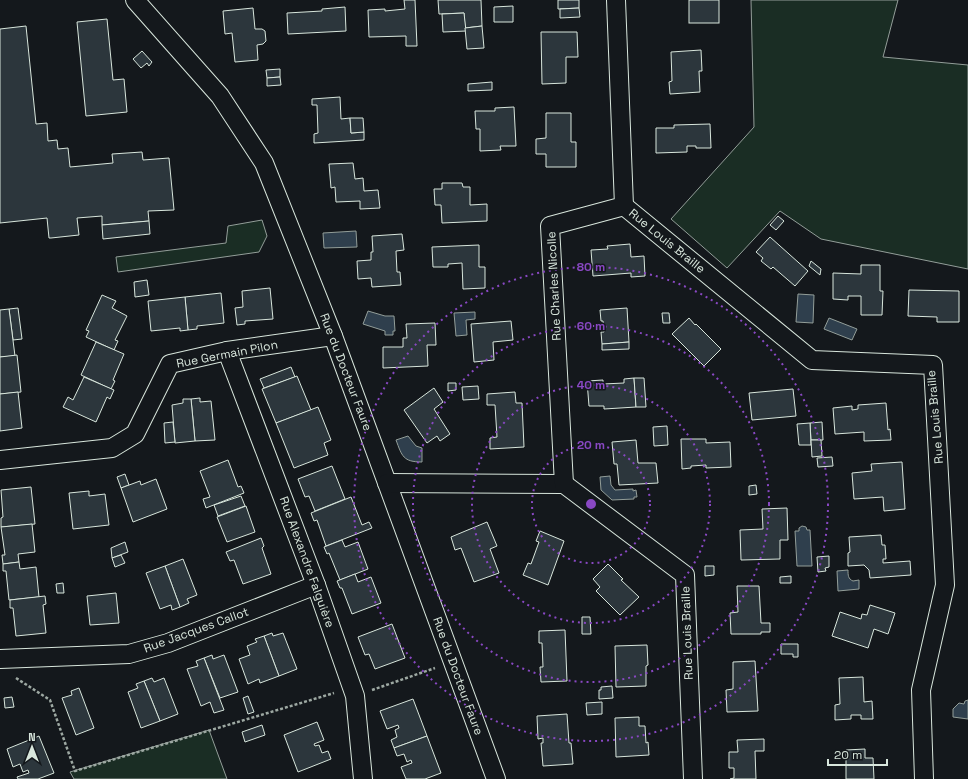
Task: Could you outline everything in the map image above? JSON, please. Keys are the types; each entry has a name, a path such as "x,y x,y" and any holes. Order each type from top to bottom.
{"street":[{"name":"Rue du Docteur Faure","path":"136,0 220,96 264,163 333,336 496,779"},
{"path":"616,0 624,206"},
{"name":"Rue Charles Nicolle","path":"564,484 550,226 624,206"},
{"name":"Rue Louis Braille","path":"624,206 812,360 933,365 945,585 921,690 924,779"},
{"name":"Rue Germain Pilon","path":"0,460 112,448 135,434 170,364 227,351 333,336"},
{"name":"Rue Alexandre Falguière","path":"227,351 316,586 355,696 363,779"},
{"path":"387,483 564,484"},
{"name":"Rue Louis Braille","path":"564,484 685,575 693,779"},
{"name":"Rue Jacques Callot","path":"0,659 129,654 168,643 316,586"}],"path":[{"path":"12,676 50,700 75,771 340,692 355,696 453,662"}],"green space":[{"path":"751,0 898,0 883,57 968,65 968,269 821,239 780,211 727,268 671,219 754,127"},
{"path":"262,220 267,236 259,252 118,272 116,257 226,243 228,226"},
{"path":"209,730 227,779 74,779 70,772"}],"water":[{"path":"356,231 357,247 324,248 323,233"},
{"path":"798,294 814,295 813,323 796,322"},
{"path":"368,311 385,316 394,316 395,331 393,331 393,335 385,335 385,331 363,324"},
{"path":"475,312 475,319 466,320 467,335 456,336 454,313"},
{"path":"829,318 857,329 852,340 824,329"},
{"path":"408,436 416,446 422,448 422,462 411,461 402,454 396,440"},
{"path":"610,476 611,485 615,490 633,489 633,491 636,490 637,497 634,497 634,499 612,500 601,490 600,477"},
{"path":"802,526 806,527 807,530 810,530 812,566 797,566 795,531 799,531 799,528"},
{"path":"848,570 850,579 853,581 859,580 859,589 838,591 837,571"},
{"path":"968,700 968,719 953,717 953,709 959,703 964,704 965,701"}],"building":[{"path":"404,0 415,0 417,46 406,46 406,36 369,37 368,10 385,9 385,11 405,9"},
{"path":"438,0 481,0 482,26 465,28 464,13 439,14"},
{"path":"558,0 579,0 579,8 558,9"},
{"path":"689,0 719,0 719,23 689,23"},
{"path":"513,6 513,22 494,22 494,7"},
{"path":"345,7 346,31 288,34 287,13 322,11 322,9"},
{"path":"253,8 255,29 262,29 265,31 266,41 263,44 257,45 258,60 235,62 232,33 225,34 223,11"},
{"path":"579,8 580,17 560,18 560,9"},
{"path":"464,13 466,31 443,32 442,14"},
{"path":"107,19 113,80 124,79 127,112 86,116 77,22"},
{"path":"26,26 36,124 47,123 48,141 57,140 58,149 68,148 70,167 113,163 112,154 142,152 143,160 169,158 174,210 148,211 149,221 102,225 102,216 77,218 79,235 51,238 49,238 47,218 0,223 0,29"},
{"path":"482,26 484,48 467,49 465,28"},
{"path":"541,32 577,32 578,57 566,57 566,83 542,84"},
{"path":"701,50 702,71 699,71 700,92 670,94 669,82 672,81 671,52"},
{"path":"142,51 152,62 149,66 147,63 141,68 133,59"},
{"path":"280,69 280,77 267,78 266,70"},
{"path":"280,77 281,85 267,86 267,78"},
{"path":"492,82 492,90 468,91 468,84"},
{"path":"340,97 341,119 350,118 351,133 364,132 364,140 314,143 314,134 318,133 317,105 312,105 312,99"},
{"path":"514,107 516,146 500,146 501,150 480,151 480,129 476,129 475,111 495,111 495,108"},
{"path":"546,113 571,113 571,142 576,142 576,167 546,167 546,154 536,154 536,139 546,138"},
{"path":"350,118 363,118 364,132 351,133"},
{"path":"710,124 711,148 696,148 696,146 687,146 687,152 656,153 656,128 674,128 674,125"},
{"path":"353,163 355,179 363,178 364,191 378,190 380,208 360,209 360,201 336,202 335,187 331,188 329,164"},
{"path":"442,183 462,183 463,187 470,187 470,205 487,204 487,221 442,223 441,205 435,205 434,189 442,189"},
{"path":"778,216 784,221 776,230 770,225"},
{"path":"149,221 150,234 103,239 102,225"},
{"path":"402,234 404,250 396,251 397,272 400,272 401,285 372,287 371,278 358,279 357,261 371,260 371,252 373,252 372,236"},
{"path":"770,237 808,271 795,286 773,267 771,269 761,261 763,258 756,252"},
{"path":"630,244 631,257 644,256 645,276 631,277 631,273 593,276 591,250 608,249 607,246"},
{"path":"479,245 479,267 485,267 485,288 463,289 462,263 448,264 448,267 433,267 432,247"},
{"path":"811,261 821,269 820,275 809,266"},
{"path":"861,265 880,265 880,291 883,291 882,315 861,315 861,296 848,296 848,300 833,299 833,273 861,274"},
{"path":"147,280 149,295 135,297 134,282"},
{"path":"270,288 273,319 245,321 245,324 237,325 235,308 243,307 242,291"},
{"path":"909,290 959,291 959,322 937,322 937,317 908,316"},
{"path":"221,293 224,323 197,326 197,329 188,330 185,297"},
{"path":"102,295 116,301 112,308 127,316 115,340 118,341 114,350 86,337 89,331 86,330"},
{"path":"185,297 188,330 180,331 180,328 151,331 148,301"},
{"path":"18,308 22,339 13,340 9,309"},
{"path":"627,308 629,342 602,344 601,332 604,332 600,310"},
{"path":"9,309 15,356 0,357 0,310"},
{"path":"662,313 669,313 670,323 663,323"},
{"path":"689,318 721,349 704,366 672,334"},
{"path":"511,321 513,340 493,342 494,360 474,362 471,324"},
{"path":"435,323 436,345 427,345 428,366 383,368 383,347 403,347 403,338 407,338 406,324"},
{"path":"96,342 124,354 113,380 115,381 111,389 81,375"},
{"path":"629,342 629,349 602,350 602,344"},
{"path":"17,355 21,392 0,394 0,357"},
{"path":"291,367 295,377 264,388 260,379"},
{"path":"297,376 311,410 276,423 262,389"},
{"path":"84,377 114,390 110,399 107,397 96,422 63,407 68,397 73,400"},
{"path":"634,378 636,407 604,409 604,406 589,406 587,381 603,380 603,384 624,383 624,379"},
{"path":"634,378 644,378 646,407 636,407"},
{"path":"448,383 456,383 456,390 448,391"},
{"path":"478,386 479,399 463,400 462,387"},
{"path":"434,388 443,402 434,409 450,434 440,441 437,436 427,443 404,410"},
{"path":"793,389 796,416 752,420 749,393"},
{"path":"18,392 22,428 0,431 0,394"},
{"path":"515,392 516,403 522,403 524,447 490,449 490,438 497,437 495,405 487,405 487,394"},
{"path":"200,398 200,402 211,401 215,440 195,441 191,399"},
{"path":"183,399 191,399 195,441 175,443 172,405 183,403"},
{"path":"886,403 888,430 890,429 891,440 864,441 864,432 835,434 833,408 852,406 852,410 858,409 858,405"},
{"path":"318,407 331,440 324,443 328,455 294,468 276,423"},
{"path":"173,422 175,442 165,443 164,423"},
{"path":"822,422 823,440 811,440 810,423"},
{"path":"810,423 811,445 799,445 797,424"},
{"path":"667,426 668,445 654,446 653,427"},
{"path":"681,439 706,439 706,443 730,442 731,467 706,468 706,465 691,466 691,468 682,469"},
{"path":"636,440 638,463 656,463 658,483 619,485 617,464 614,464 612,442"},
{"path":"811,440 821,440 822,456 812,457"},
{"path":"832,457 833,466 818,467 817,458"},
{"path":"228,460 238,487 241,486 244,493 206,508 203,499 210,497 200,471"},
{"path":"902,462 905,509 884,511 883,497 854,499 852,473 872,471 871,464"},
{"path":"332,466 345,499 315,511 309,496 305,497 298,479"},
{"path":"125,474 129,485 121,488 117,477"},
{"path":"156,479 167,509 133,522 121,488 140,481 141,485"},
{"path":"756,485 757,494 749,495 749,486"},
{"path":"31,487 35,524 1,527 1,518 3,517 1,490"},
{"path":"89,491 89,496 105,494 109,525 73,529 69,493"},
{"path":"241,496 245,506 218,516 214,505"},
{"path":"351,497 362,525 369,522 372,528 326,546 317,520 314,521 311,513"},
{"path":"246,506 255,532 227,542 217,517"},
{"path":"787,508 788,540 780,540 780,559 741,560 740,530 763,529 762,509"},
{"path":"487,522 497,546 490,549 499,573 474,582 461,548 455,550 451,537"},
{"path":"32,524 35,552 18,554 19,562 3,564 2,555 5,555 1,527"},
{"path":"540,531 564,541 548,585 523,575 528,563 531,564 539,542 536,541"},
{"path":"881,535 882,545 885,545 886,559 883,559 883,563 910,561 911,575 870,578 869,570 864,565 848,566 848,553 850,552 849,537"},
{"path":"261,538 264,546 262,548 271,574 243,584 234,560 230,561 226,552"},
{"path":"342,540 345,547 358,542 368,569 340,580 329,553 327,554 324,547"},
{"path":"125,542 128,552 112,558 111,548"},
{"path":"121,555 125,563 115,567 112,558"},
{"path":"829,556 829,567 825,568 826,571 818,572 817,557"},
{"path":"183,559 197,595 187,599 189,603 180,607 165,566"},
{"path":"19,562 20,569 36,567 39,597 9,600 6,571 3,571 3,564"},
{"path":"608,564 623,579 621,580 639,597 620,615 596,591 600,587 593,579"},
{"path":"165,566 180,607 172,610 171,605 160,609 146,573"},
{"path":"705,566 714,566 714,575 705,576"},
{"path":"355,574 358,582 371,577 381,603 352,614 342,588 340,588 337,581"},
{"path":"791,576 791,583 780,583 780,577"},
{"path":"63,583 64,593 57,593 56,584"},
{"path":"737,586 759,586 761,623 770,623 770,632 761,632 761,634 731,634 730,613 738,612"},
{"path":"116,593 119,623 90,625 87,596"},
{"path":"45,596 46,604 43,605 46,633 16,636 13,608 10,608 10,600"},
{"path":"870,605 895,613 888,634 874,629 868,648 832,636 840,612 861,619 862,614 867,615"},
{"path":"582,617 590,617 591,634 582,634"},
{"path":"392,624 405,658 375,669 369,654 365,655 358,637"},
{"path":"565,630 567,681 541,682 540,667 543,667 542,643 539,643 539,631"},
{"path":"272,633 273,636 283,633 297,669 279,676 264,636"},
{"path":"264,636 279,676 260,683 259,679 248,684 239,659 250,655 247,646 257,642 255,639"},
{"path":"781,644 798,644 798,657 793,657 793,654 781,654"},
{"path":"647,645 648,665 646,666 646,686 616,687 615,646"},
{"path":"212,655 213,659 224,655 238,692 220,698 204,658"},
{"path":"204,658 224,710 214,713 210,702 201,706 187,669 198,666 196,661"},
{"path":"755,661 758,711 727,712 726,690 733,689 733,662"},
{"path":"863,677 864,702 872,701 873,719 861,719 861,715 851,715 851,719 835,720 835,705 840,704 839,678"},
{"path":"152,678 154,682 164,678 178,714 160,721 144,681"},
{"path":"144,681 160,721 141,728 128,692 138,688 136,684"},
{"path":"612,686 613,698 599,699 599,690 601,690 601,687"},
{"path":"79,688 94,728 76,735 62,698 72,695 71,691"},
{"path":"248,696 254,712 248,714 243,698"},
{"path":"12,697 14,707 5,708 4,698"},
{"path":"413,699 427,736 394,748 391,740 397,737 395,730 399,728 398,725 387,729 380,711"},
{"path":"602,702 602,714 587,715 586,703"},
{"path":"567,714 569,743 571,743 573,764 543,766 541,743 543,743 543,738 538,739 537,716"},
{"path":"639,717 639,726 645,726 646,743 648,742 649,755 616,757 615,718"},
{"path":"317,722 324,740 314,744 315,746 319,745 322,753 328,751 331,759 298,772 284,735"},
{"path":"262,725 265,735 245,742 242,732"},
{"path":"39,736 54,773 38,779 18,779 17,777 29,773 28,770 23,772 20,764 13,767 7,749"},
{"path":"427,736 441,773 425,779 406,779 401,767 412,763 411,760 407,762 404,754 397,756 394,748"},
{"path":"764,739 764,751 755,751 756,779 730,779 734,778 734,768 729,768 729,752 738,752 737,740"},
{"path":"865,749 865,758 873,758 874,779 846,779 846,750"}]}
